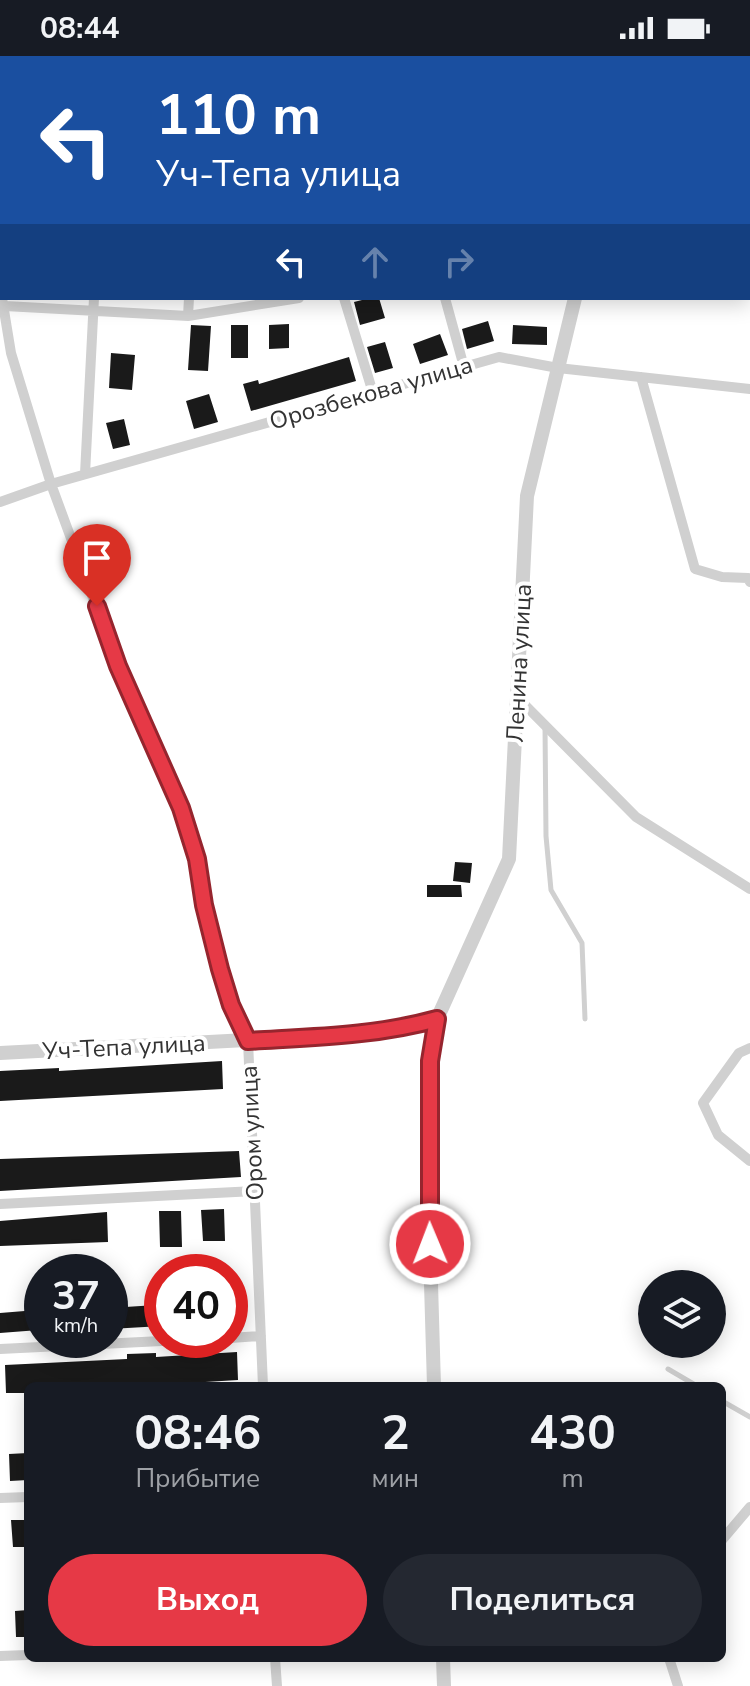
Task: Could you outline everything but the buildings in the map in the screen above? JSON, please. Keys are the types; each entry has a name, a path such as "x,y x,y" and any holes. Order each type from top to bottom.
{"street":[{"name":"Ором улица","path":"2,300 5,355 118,666 181,808 197,859 204,905 220,969 231,1005 248,1041 263,1382"},
{"path":"14,300 93,313 188,316 287,300"},
{"path":"85,474 94,300"},
{"path":"188,316 189,300"},
{"path":"345,300 373,393"},
{"path":"446,300 464,367"},
{"name":"Ленина улица","path":"434,1382 429,1215 430,1061 437,1019 509,859 527,496 575,300"},
{"name":"Орозбекова улица","path":"0,502 85,474 499,357 558,368 750,389"},
{"path":"641,377 695,569 722,577 748,578 750,582"},
{"path":"517,697 636,817 750,889"},
{"name":"Уч-Тепа улица","path":"0,1053 359,1034 403,1029 437,1019"},
{"path":"750,1048 739,1053 703,1103 718,1135 750,1161"},
{"path":"0,1204 255,1191"},
{"path":"248,1337 261,1336"},
{"path":"0,1349 144,1342"},
{"path":"0,1498 24,1497"},
{"path":"726,1535 750,1507"},
{"path":"0,1656 24,1655"},
{"path":"275,1662 277,1686"},
{"path":"443,1662 444,1686"},
{"path":"670,1662 678,1686"}],"lane":[{"path":"545,725 546,836 551,890 582,943 585,1019"},
{"path":"668,1369 690,1382"},
{"path":"726,1403 750,1417"}],"route":[{"path":"97,606 118,666 181,808 197,859 204,905 220,969 231,1005 248,1041 403,1029 437,1019 430,1061 430,1244"}]}
